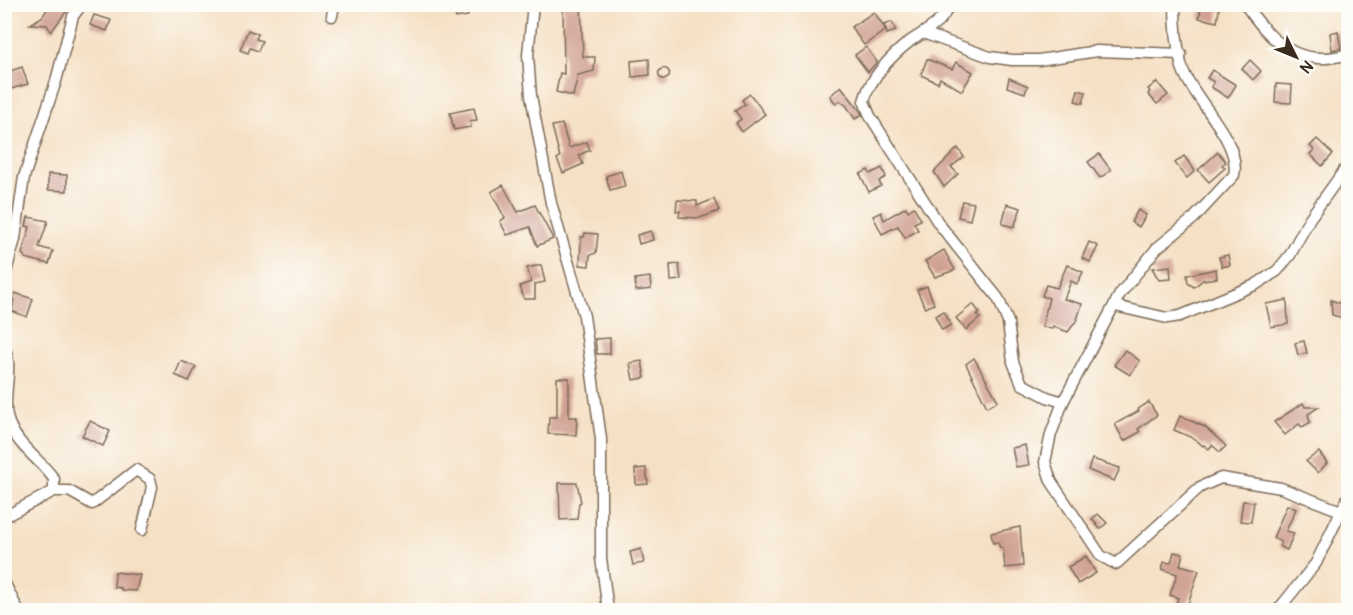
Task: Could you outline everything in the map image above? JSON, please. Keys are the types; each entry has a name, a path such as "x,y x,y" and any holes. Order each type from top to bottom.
{"street":[{"path":"4,279 15,239 24,177 56,81 73,16 82,4"},
{"path":"533,4 528,55 531,96 549,195 584,316 601,439 601,558 608,610"},
{"path":"950,4 942,18 908,43 874,78 864,101 870,116 939,224 998,298 1008,322 1013,362 1022,384 1047,398 1064,402"},
{"path":"1175,4 1180,54 1185,73 1211,112 1234,159 1234,175 1194,218 1157,248 1120,294 1093,341 1051,434 1045,462 1051,481 1101,556 1114,564 1119,563 1132,552 1159,523 1200,487 1221,478 1281,488 1341,511"},
{"path":"1245,4 1276,44 1294,53 1320,56 1348,54"},
{"path":"923,33 990,57 1012,60 1039,60 1097,51 1180,54"},
{"path":"1115,306 1167,318 1173,317 1269,277 1290,255 1311,218 1348,165"},
{"path":"4,348 8,356 5,409 9,424 26,449 54,479 54,491"},
{"path":"4,517 54,491 69,491 92,504 136,470 150,479 152,488 142,530"},
{"path":"1278,610 1316,563 1348,497"},
{"path":"4,582 18,610"}],"building":[{"path":"51,4 72,4 51,32 47,25 30,24 42,17"},
{"path":"453,4 466,4 468,16 456,18"},
{"path":"563,4 581,4 583,57 595,57 594,71 578,75 573,96 556,92 560,73 564,74"},
{"path":"1202,4 1220,4 1217,22 1199,18"},
{"path":"874,12 886,30 864,45 851,27"},
{"path":"94,15 111,20 107,31 90,25"},
{"path":"892,22 896,31 887,34 884,25"},
{"path":"248,30 258,34 256,39 262,41 258,51 250,48 248,53 240,50"},
{"path":"1338,31 1341,48 1332,50 1330,33"},
{"path":"866,47 877,62 868,72 855,55"},
{"path":"649,59 650,75 632,77 631,61"},
{"path":"927,59 952,69 956,62 973,72 962,91 940,78 938,83 921,75"},
{"path":"1250,60 1261,71 1253,80 1242,69"},
{"path":"22,67 28,84 4,91 4,73"},
{"path":"664,68 670,74 664,80 658,74"},
{"path":"1212,70 1236,85 1228,98 1211,87 1214,82 1207,78"},
{"path":"1009,78 1028,86 1025,93 1007,87"},
{"path":"1157,82 1168,95 1157,104 1148,94 1150,92 1148,89"},
{"path":"1276,84 1292,85 1291,103 1275,102"},
{"path":"841,86 862,115 855,119 846,105 840,101 836,104 830,96"},
{"path":"1078,90 1086,92 1083,103 1075,101"},
{"path":"750,94 765,114 742,132 736,123 741,119 735,111 745,104 742,100"},
{"path":"474,108 477,120 470,121 471,127 454,130 450,113"},
{"path":"562,124 569,148 587,142 590,150 579,155 583,164 563,173 557,159 560,157 552,126"},
{"path":"1317,139 1333,154 1322,166 1310,154 1314,150 1310,146"},
{"path":"958,148 964,157 951,167 958,174 944,187 934,172"},
{"path":"1218,152 1226,162 1222,165 1225,168 1209,182 1198,170"},
{"path":"1099,154 1111,170 1100,178 1088,162"},
{"path":"1184,156 1195,171 1187,178 1175,163"},
{"path":"882,168 886,177 879,181 881,186 869,192 860,174 868,170 870,174"},
{"path":"621,171 625,186 610,190 606,176"},
{"path":"48,174 67,175 67,191 48,190"},
{"path":"503,185 518,212 535,205 553,239 537,246 530,227 507,235 500,221 505,218 491,192"},
{"path":"714,199 719,211 700,218 679,217 680,211 676,211 677,200 697,201 697,206"},
{"path":"962,201 974,203 970,220 958,217"},
{"path":"1007,204 1021,208 1014,227 1002,224"},
{"path":"906,207 908,211 914,207 921,220 914,223 918,230 905,238 898,226 882,234 873,216 881,212 884,220"},
{"path":"1138,210 1146,215 1139,227 1131,222"},
{"path":"28,217 48,221 39,247 53,251 49,264 25,258 22,254 30,227 26,226"},
{"path":"651,231 653,240 639,244 637,235"},
{"path":"585,233 598,234 596,253 590,255 589,266 580,265 581,237 584,237"},
{"path":"1089,242 1098,246 1090,262 1082,258"},
{"path":"944,250 955,270 935,277 925,261"},
{"path":"1228,255 1230,265 1222,267 1219,257"},
{"path":"679,264 681,280 671,281 670,265"},
{"path":"541,265 545,282 535,284 535,299 524,299 520,286 531,282 527,268"},
{"path":"1067,265 1083,272 1077,284 1071,281 1064,299 1082,304 1077,320 1068,332 1053,326 1052,329 1042,327 1049,298 1042,296 1046,285 1057,288"},
{"path":"1170,266 1171,279 1159,280 1152,268"},
{"path":"1216,269 1217,278 1203,280 1194,287 1188,283 1187,275"},
{"path":"650,277 651,289 636,291 635,279"},
{"path":"927,286 934,304 925,308 917,290"},
{"path":"15,293 33,299 27,317 12,311"},
{"path":"1287,300 1288,324 1271,327 1266,304"},
{"path":"1331,300 1348,306 1347,319 1332,315"},
{"path":"973,304 980,313 977,315 980,318 966,330 956,318"},
{"path":"944,311 951,325 942,330 935,316"},
{"path":"610,338 610,354 597,354 595,339"},
{"path":"1304,341 1307,353 1298,355 1295,343"},
{"path":"1125,350 1140,361 1130,375 1114,365"},
{"path":"974,358 998,401 987,407 966,364"},
{"path":"181,361 196,367 189,381 175,375"},
{"path":"642,361 645,378 633,380 630,363"},
{"path":"557,378 569,378 569,417 577,417 576,435 548,434 549,417 557,417"},
{"path":"1149,402 1157,415 1138,429 1140,432 1124,441 1115,424 1139,411 1138,409"},
{"path":"1303,403 1305,407 1319,407 1308,414 1310,423 1302,427 1299,424 1285,435 1274,422"},
{"path":"1180,416 1205,427 1226,446 1220,452 1212,445 1209,449 1195,439 1174,430"},
{"path":"90,421 110,431 103,446 82,436"},
{"path":"1025,445 1029,465 1016,467 1012,448"},
{"path":"1319,452 1327,463 1318,473 1306,461"},
{"path":"1092,459 1120,468 1114,481 1088,470"},
{"path":"646,468 648,484 636,485 635,469"},
{"path":"559,483 577,483 581,502 577,519 560,520"},
{"path":"1243,501 1254,502 1251,522 1240,521"},
{"path":"1287,505 1296,509 1286,531 1294,533 1287,550 1279,546 1281,542 1273,538"},
{"path":"1098,514 1107,523 1100,529 1092,519"},
{"path":"1020,527 1023,566 1005,568 1003,548 1000,548 998,542 993,543 991,533"},
{"path":"641,549 644,563 633,565 630,552"},
{"path":"1174,552 1183,554 1180,565 1199,570 1186,610 1174,610 1178,598 1170,595 1177,574 1162,569 1164,562 1171,563"},
{"path":"1086,556 1096,573 1078,584 1068,567"},
{"path":"115,572 140,575 136,591 114,587"}]}
